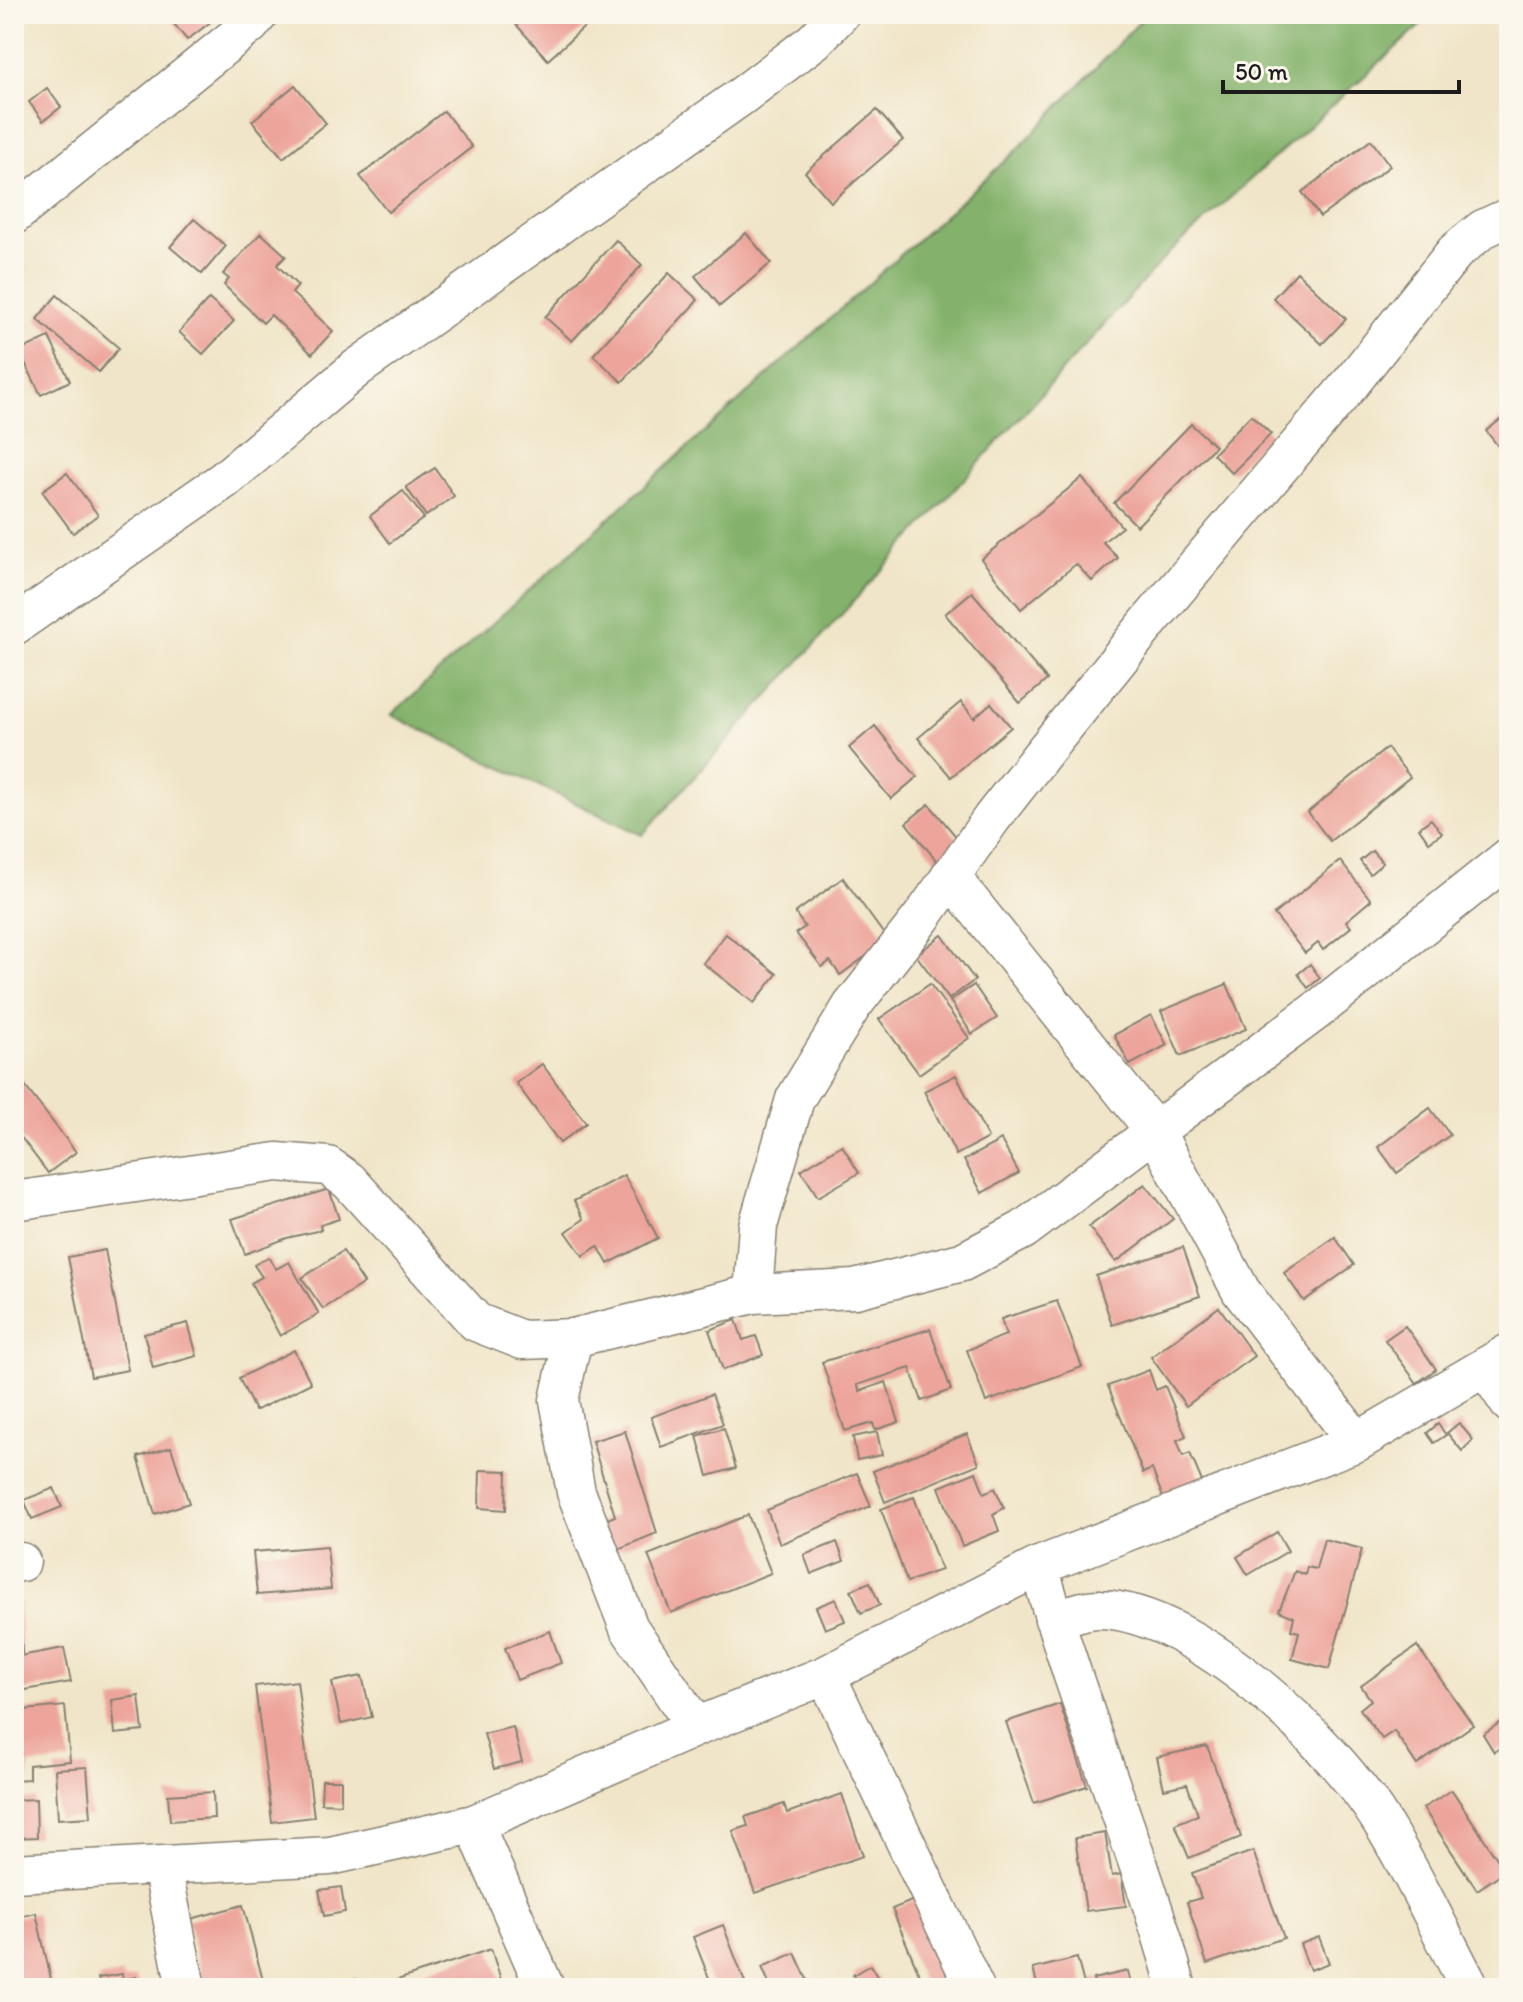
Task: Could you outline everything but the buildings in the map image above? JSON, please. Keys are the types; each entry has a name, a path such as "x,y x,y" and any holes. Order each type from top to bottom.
{"street":[{"path":"14,215 250,25 259,14"},
{"path":"14,626 224,480 357,368 743,95 814,41 840,14"},
{"path":"753,1294 758,1226 795,1099 852,1006 1071,717 1351,383 1455,252 1483,229 1509,217"},
{"path":"14,1201 277,1162 328,1166 349,1181 476,1322 522,1340 573,1338 753,1294 855,1289 962,1262 1023,1230 1320,1008 1509,857"},
{"path":"950,876 1155,1131 1241,1291 1357,1442"},
{"path":"573,1338 559,1400 576,1492 629,1628 696,1727"},
{"path":"14,1873 330,1856 474,1824 696,1727 826,1675 1039,1566 1357,1442 1497,1360 1509,1403"},
{"path":"1039,1566 1054,1619 1153,1902 1177,1988"},
{"path":"1054,1619 1099,1609 1141,1616 1186,1637 1250,1680 1321,1742 1381,1820 1470,1988"},
{"path":"826,1675 975,1988"},
{"path":"474,1824 545,1988"},
{"path":"162,1866 186,1988"}],"green space":[{"path":"1147,14 1433,14 1168,254 642,835 391,715 1016,151"}]}
